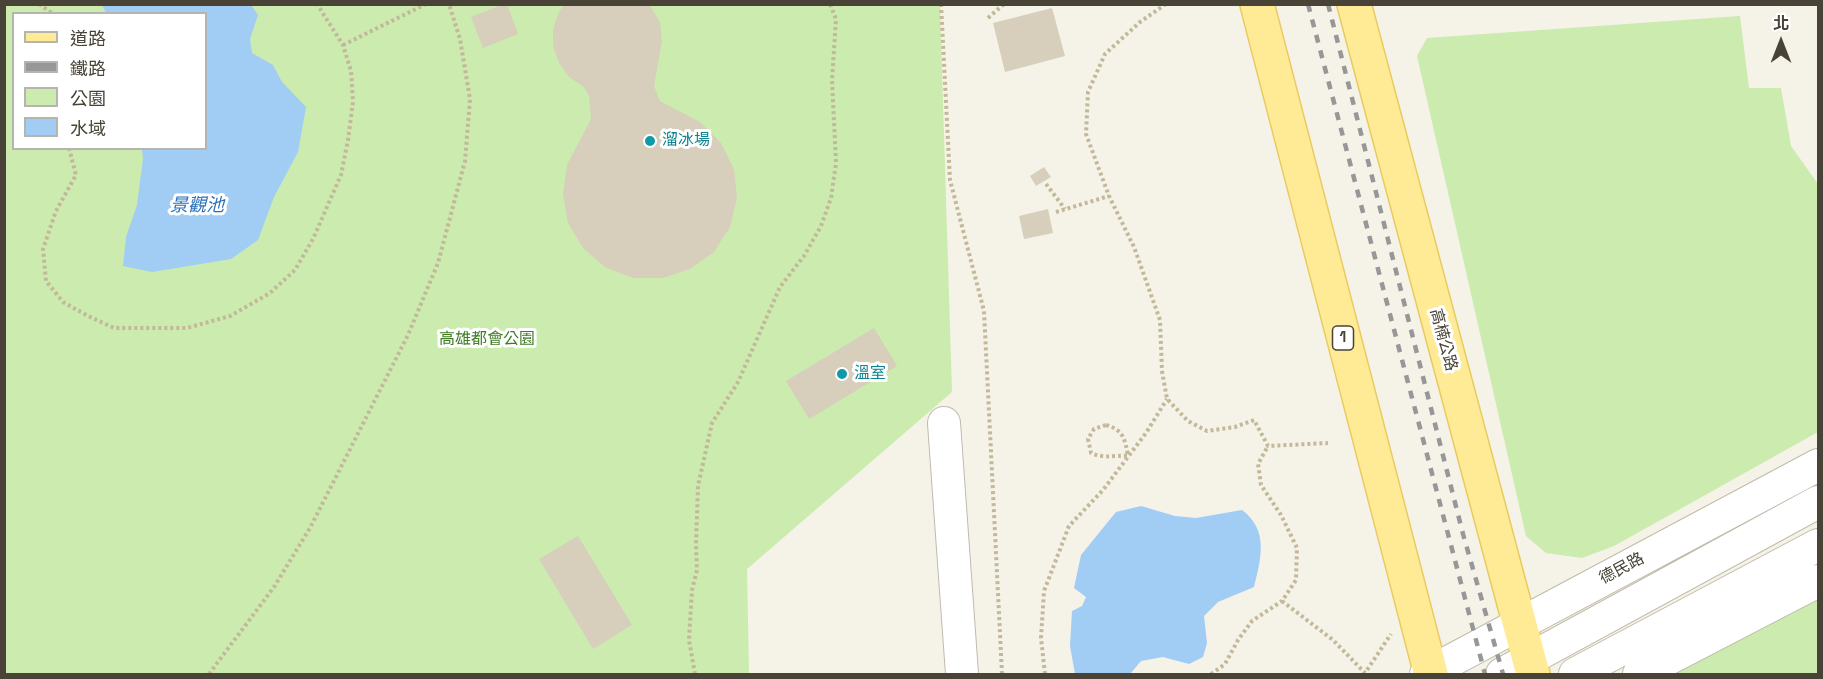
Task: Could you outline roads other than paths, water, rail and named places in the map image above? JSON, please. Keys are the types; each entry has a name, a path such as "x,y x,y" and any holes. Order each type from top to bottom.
{"main road":[{"name":"1","path":"1257,4 1429,673"},
{"name":"高楠公路","path":"1355,9 1519,624 1522,670"}],"street":[{"path":"944,423 962,675"},
{"name":"德民路","path":"1429,673 1818,465"},
{"path":"1522,670 1818,502"},
{"path":"1575,675 1818,544"},
{"path":"1639,675 1818,581"}],"water":[{"name":"景觀池","path":"102,5 251,5 258,15 250,39 252,53 273,65 282,82 306,107 298,152 274,197 258,240 231,259 152,272 123,266 126,237 137,205 142,150 207,150 207,12 106,12"},
{"path":"1141,506 1175,516 1196,518 1242,510 1251,518 1260,536 1259,566 1254,587 1218,602 1204,616 1207,643 1203,657 1189,664 1163,657 1141,661 1130,674 1075,674 1070,646 1072,611 1082,606 1086,597 1074,588 1081,555 1116,512"}],"railway":[{"path":"1308,4 1485,674"},
{"path":"1328,4 1463,534 1503,674"}],"place":[{"name":"溜冰場","path":"650,141"},
{"name":"溫室","path":"842,374"}],"park label":[{"name":"高雄都會公園","path":"487,340"}]}
